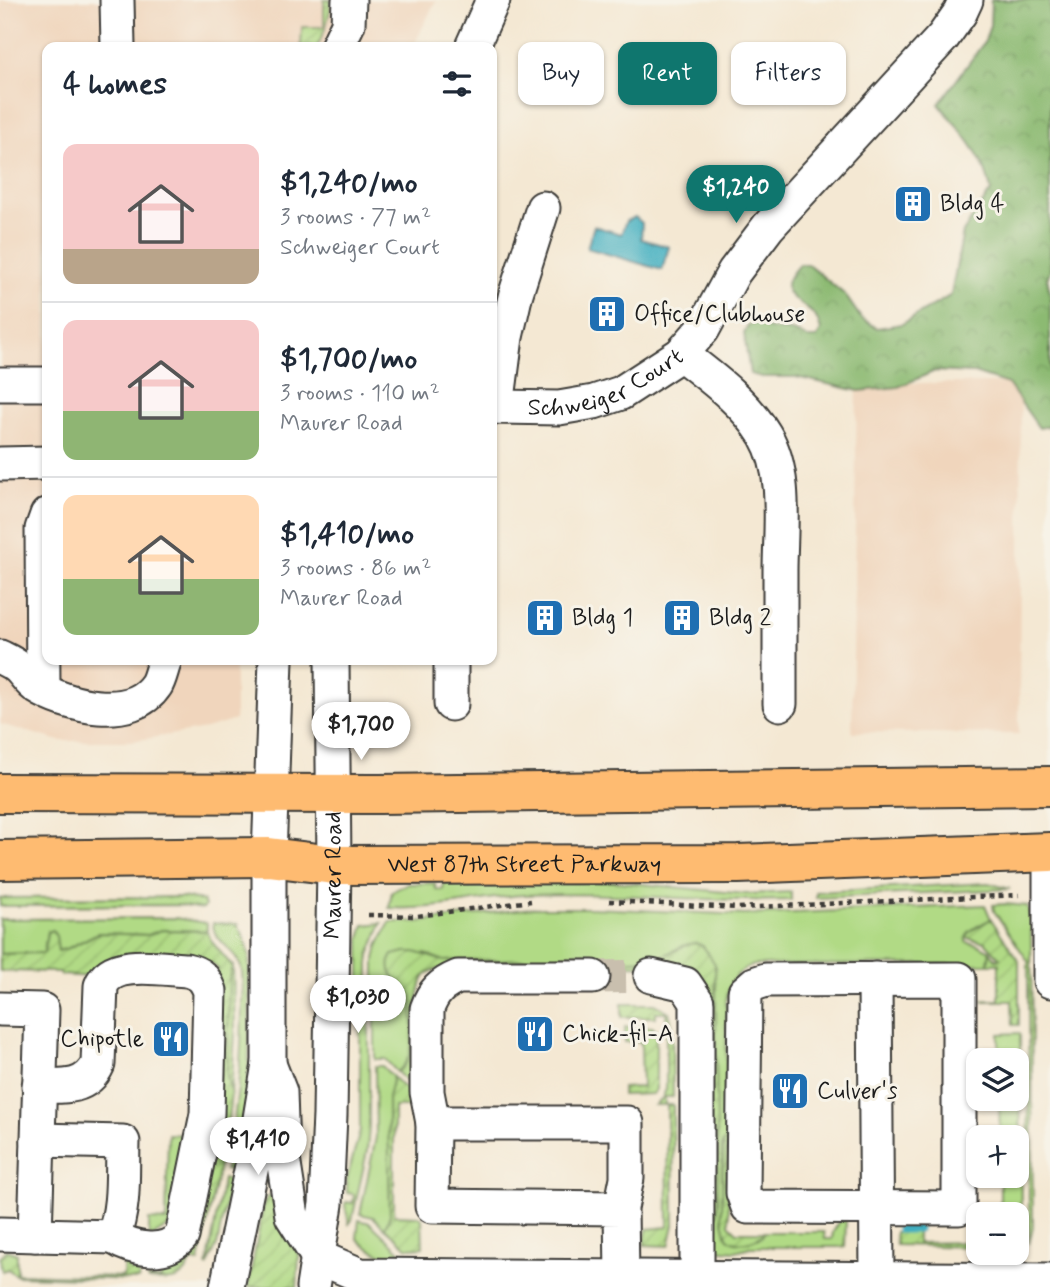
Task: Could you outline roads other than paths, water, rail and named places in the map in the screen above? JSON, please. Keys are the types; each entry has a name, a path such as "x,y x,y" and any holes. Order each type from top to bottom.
{"main road":[{"path":"0,793 379,794 1050,786"},
{"name":"West 87th Street Parkway","path":"0,860 269,857 334,865 738,864 1050,855"}],"street":[{"path":"117,0 118,42"},
{"path":"339,42 348,23 349,0"},
{"path":"474,42 493,0"},
{"name":"Schweiger Court","path":"497,407 559,408 594,402 621,393 681,354 703,329 734,272 763,234 943,37 960,13 965,0"},
{"path":"497,394 516,293 543,208"},
{"path":"681,354 735,398 754,419 775,457 780,502 780,704"},
{"path":"0,384 42,384"},
{"path":"0,464 42,463"},
{"path":"0,657 17,666 37,687 71,702 96,708 120,707 142,699 157,668"},
{"path":"43,665 43,690"},
{"path":"227,1287 253,1161 269,1064 269,857 276,665"},
{"name":"Maurer Road","path":"316,1272 326,1204 330,1115 334,865 332,665"},
{"path":"451,665 451,704"},
{"path":"1050,855 1050,981"},
{"path":"0,1234 113,1237 122,1244 152,1248 167,1248 182,1236 207,1114 209,991 206,982 195,972 186,970 122,968 112,972 103,980 101,986 98,1064 94,1073 81,1083 39,1086"},
{"path":"593,985 458,977 443,983 432,996 427,1009 427,1091 433,1122 432,1206 621,1208"},
{"path":"875,979 877,1279"},
{"path":"959,979 959,1208 876,1208 748,1207 743,1193 745,992 754,984 766,980 959,979"},
{"path":"651,984 672,1000 681,1019 688,1278"},
{"path":"0,1009 42,1010 35,1235"},
{"path":"269,1064 280,1093 282,1152 292,1216 316,1272 360,1275 688,1278 768,1282 877,1279 1050,1280"},
{"path":"433,1122 626,1122 627,1178 621,1208 622,1278"},
{"path":"38,1140 122,1142 122,1203 113,1237"}],"water":[{"path":"635,217 642,223 641,239 669,247 662,270 587,248 594,226 621,234 626,221"}],"waterway":[{"path":"900,1229 917,1229"}],"tunnel":[{"path":"593,977 651,976"}],"place":[{"name":"Bldg 4","path":"913,204"},
{"name":"Office/Clubhouse","path":"607,314"},
{"name":"Bldg 1","path":"545,618"},
{"name":"Bldg 2","path":"682,618"},
{"name":"Chick-fil-A","path":"535,1034"},
{"name":"Chipotle","path":"171,1039"},
{"name":"Culver's","path":"790,1091"}]}
